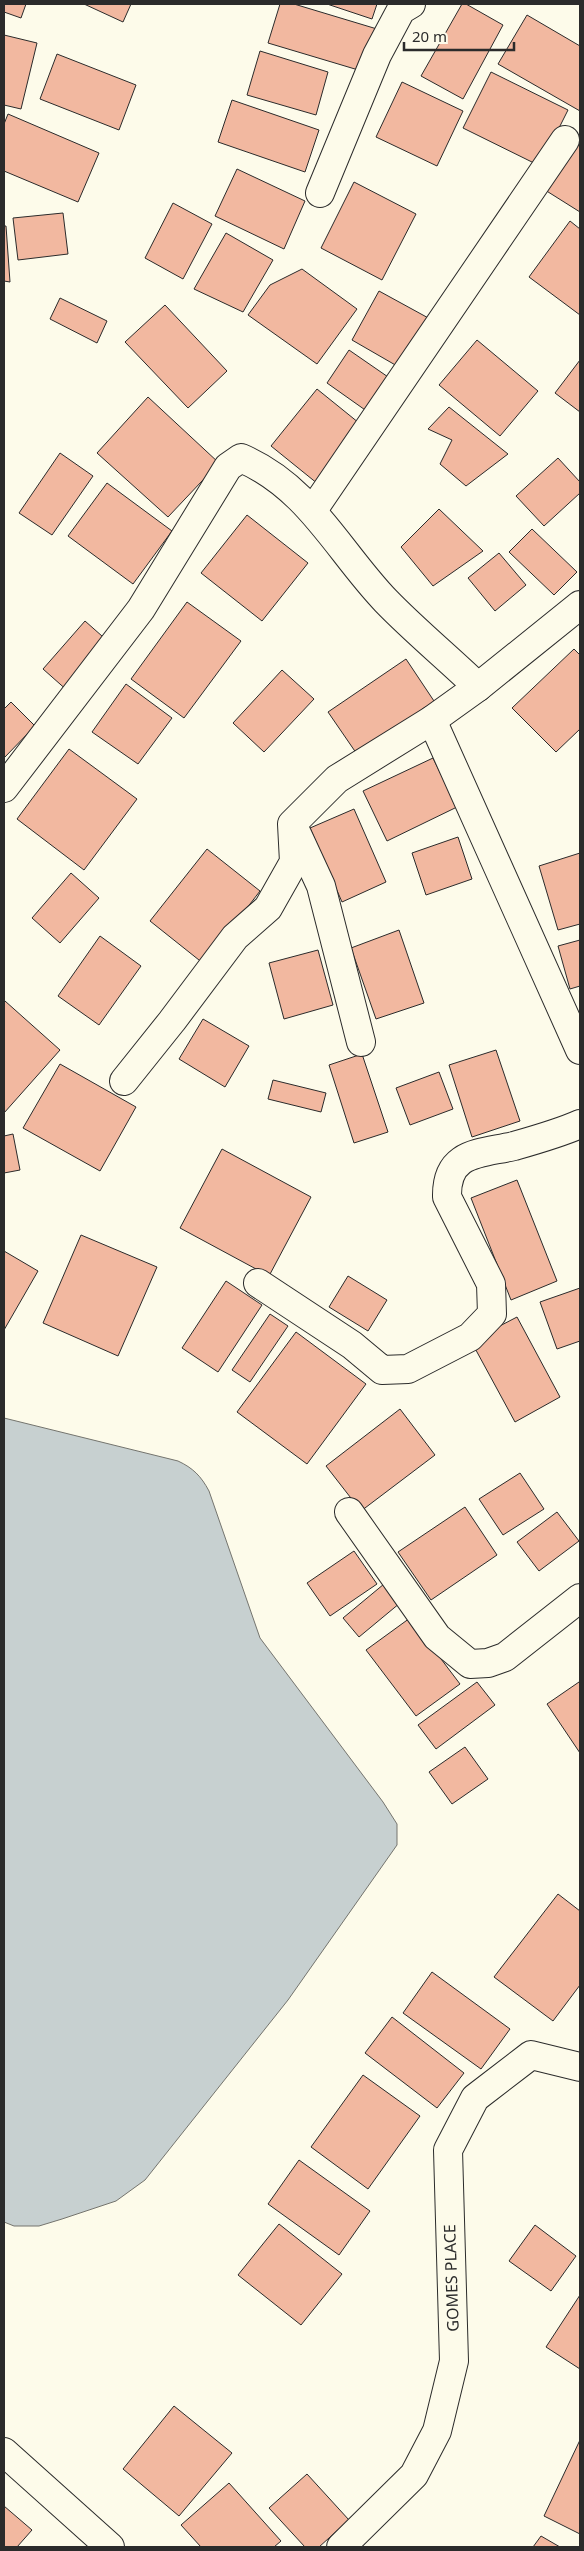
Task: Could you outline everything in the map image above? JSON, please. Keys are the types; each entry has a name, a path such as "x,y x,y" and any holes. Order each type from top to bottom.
{"street":[{"path":"320,193 377,55 401,10 411,4"},
{"path":"313,510 565,140"},
{"path":"4,788 141,609 228,468 242,458 265,468 313,510 386,600 478,687"},
{"path":"124,1081 235,937 268,908 294,862 292,824 337,780 432,720 576,616"},
{"path":"432,720 580,1050"},
{"path":"292,824 321,886 361,1042"},
{"path":"258,1283 352,1345 382,1370 408,1369 470,1337 492,1314 491,1284 447,1197 446,1182 457,1164 473,1153 513,1146 580,1124"},
{"path":"349,1512 437,1637 470,1664 488,1663 505,1657 580,1598"},
{"name":"GOMES PLACE","path":"341,2547 414,2475 437,2431 454,2361 448,2150 475,2098 531,2056 580,2067"},
{"path":"4,2452 110,2547"}],"shaded area":[{"path":"4,1418 178,1461 196,1473 209,1491 260,1638 383,1802 397,1824 397,1845 288,2000 145,2180 116,2201 39,2226 14,2226 4,2222"}],"building":[{"path":"4,4 26,4 21,18 4,12"},
{"path":"84,4 131,4 123,22"},
{"path":"280,4 294,4 377,29 365,72 268,43"},
{"path":"327,4 377,4 372,19"},
{"path":"462,4 466,4 503,25 463,99 421,76"},
{"path":"527,15 580,46 580,111 498,64"},
{"path":"4,35 37,43 21,109 4,105"},
{"path":"260,51 328,72 316,115 247,95"},
{"path":"57,54 136,85 119,130 40,99"},
{"path":"491,72 568,110 540,166 463,128"},
{"path":"402,82 463,111 437,166 376,137"},
{"path":"232,100 319,130 305,172 218,142"},
{"path":"8,114 99,153 78,202 4,171 4,124"},
{"path":"580,134 580,212 545,190"},
{"path":"237,169 305,201 284,249 215,216"},
{"path":"354,182 416,214 382,280 321,248"},
{"path":"173,203 212,224 183,279 145,258"},
{"path":"63,213 68,254 18,260 13,218"},
{"path":"570,221 580,229 580,315 529,277"},
{"path":"4,226 6,226 10,282 4,281"},
{"path":"226,233 273,260 243,312 194,289"},
{"path":"302,269 357,309 317,364 248,315 270,285"},
{"path":"379,291 432,320 404,370 352,340"},
{"path":"60,298 107,321 97,343 50,319"},
{"path":"165,305 227,371 188,408 125,342"},
{"path":"477,340 538,391 500,436 439,385"},
{"path":"349,350 391,379 368,412 327,383"},
{"path":"580,360 580,412 555,393"},
{"path":"317,389 364,427 318,484 271,446"},
{"path":"148,397 219,463 168,517 97,453"},
{"path":"449,407 508,454 466,486 440,464 452,440 428,429"},
{"path":"60,453 93,476 52,535 19,513"},
{"path":"558,458 580,482 580,493 544,526 516,496"},
{"path":"107,483 172,531 133,584 68,536"},
{"path":"439,509 483,551 433,586 401,547"},
{"path":"247,515 308,563 262,621 201,573"},
{"path":"532,529 577,572 554,595 509,552"},
{"path":"499,553 526,585 495,611 468,578"},
{"path":"187,602 241,641 184,718 131,679"},
{"path":"85,621 111,644 69,692 43,669"},
{"path":"574,649 580,655 580,729 556,752 512,708"},
{"path":"406,659 438,707 361,760 328,712"},
{"path":"282,670 314,699 264,752 233,723"},
{"path":"126,684 172,718 138,764 92,732"},
{"path":"11,702 35,726 4,758 4,709"},
{"path":"69,749 137,799 84,870 17,819"},
{"path":"433,758 457,807 387,841 363,791"},
{"path":"354,809 386,882 342,902 310,828"},
{"path":"458,837 472,879 426,895 412,853"},
{"path":"207,849 260,891 204,964 150,921"},
{"path":"580,853 580,924 558,930 539,866"},
{"path":"71,873 99,898 60,943 32,918"},
{"path":"399,930 424,1003 376,1019 351,948"},
{"path":"100,936 141,966 99,1025 58,996"},
{"path":"580,940 580,986 570,989 558,946"},
{"path":"318,950 333,1005 284,1019 269,963"},
{"path":"5,1001 60,1050 4,1113 4,1003"},
{"path":"203,1019 249,1046 225,1087 179,1059"},
{"path":"496,1050 520,1121 472,1137 449,1065"},
{"path":"362,1054 388,1132 354,1143 329,1065"},
{"path":"60,1064 136,1107 100,1171 23,1128"},
{"path":"439,1072 453,1109 410,1125 396,1088"},
{"path":"273,1080 326,1093 321,1112 268,1099"},
{"path":"13,1134 20,1170 4,1173 4,1136"},
{"path":"222,1149 311,1197 269,1276 180,1228"},
{"path":"517,1180 557,1281 511,1300 471,1198"},
{"path":"81,1235 157,1267 118,1356 43,1323"},
{"path":"4,1251 38,1271 4,1330"},
{"path":"348,1276 387,1300 368,1331 329,1307"},
{"path":"226,1281 262,1305 218,1372 182,1348"},
{"path":"580,1288 580,1341 557,1349 540,1302"},
{"path":"270,1314 288,1326 250,1382 232,1370"},
{"path":"517,1317 560,1397 515,1422 471,1341"},
{"path":"296,1332 366,1384 307,1464 237,1412"},
{"path":"400,1409 435,1455 361,1511 326,1466"},
{"path":"520,1473 544,1509 503,1535 479,1499"},
{"path":"465,1507 497,1555 431,1600 398,1552"},
{"path":"557,1512 579,1541 539,1571 517,1542"},
{"path":"354,1551 377,1584 330,1616 307,1583"},
{"path":"384,1584 400,1603 359,1637 343,1618"},
{"path":"410,1618 460,1684 416,1716 366,1650"},
{"path":"477,1682 495,1705 436,1749 418,1725"},
{"path":"579,1682 580,1685 580,1753 547,1704"},
{"path":"465,1747 488,1779 452,1804 429,1772"},
{"path":"558,1894 580,1911 580,1985 553,2021 494,1977"},
{"path":"432,1972 510,2029 481,2069 403,2013"},
{"path":"392,2017 464,2073 437,2108 365,2053"},
{"path":"363,2075 420,2116 368,2189 311,2147"},
{"path":"299,2160 370,2211 339,2255 268,2204"},
{"path":"279,2224 342,2274 301,2325 238,2275"},
{"path":"535,2225 576,2256 551,2291 509,2261"},
{"path":"580,2295 580,2369 546,2347"},
{"path":"174,2406 232,2453 179,2516 123,2469"},
{"path":"580,2440 580,2534 544,2516"},
{"path":"307,2474 349,2520 319,2547 305,2547 269,2508"},
{"path":"229,2483 281,2541 274,2547 201,2547 181,2525"},
{"path":"4,2506 32,2530 17,2547 4,2547"},
{"path":"541,2536 560,2547 533,2547"}]}
